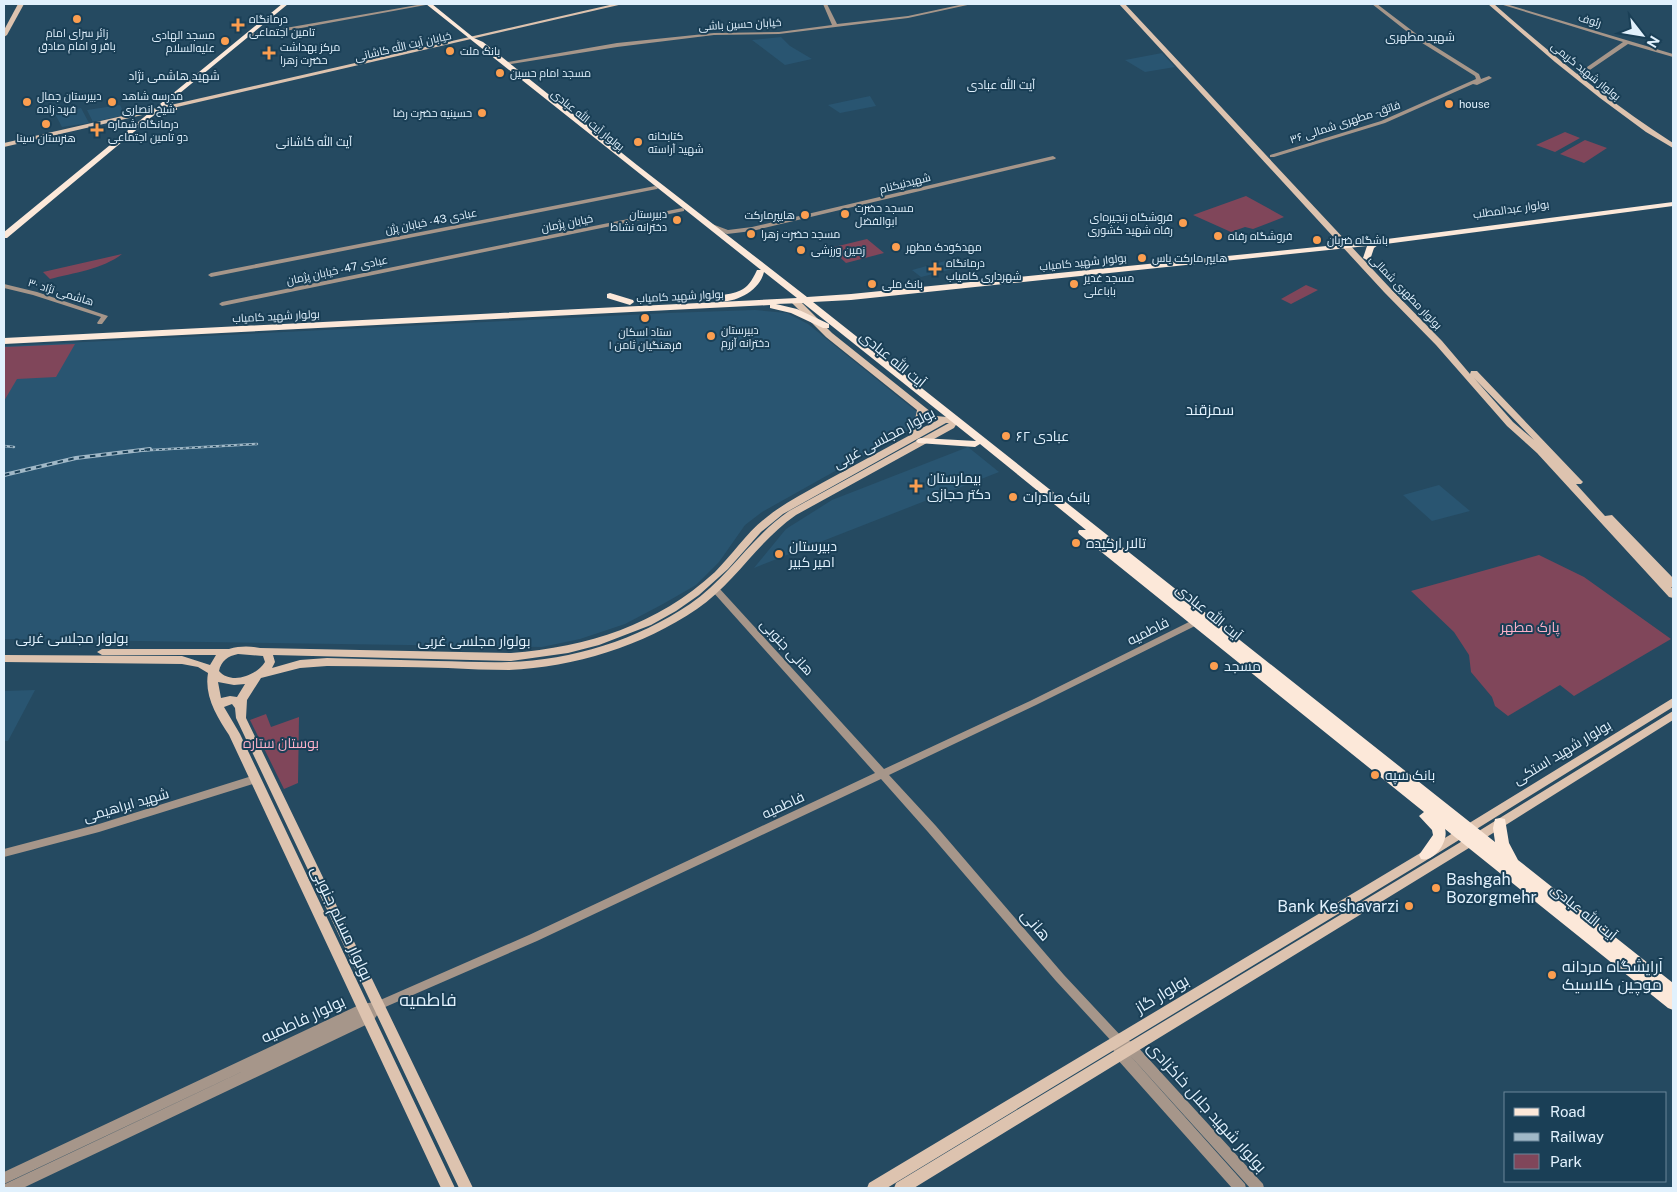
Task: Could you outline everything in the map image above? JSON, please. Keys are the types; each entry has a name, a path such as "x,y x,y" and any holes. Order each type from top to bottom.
{"main road":[{"path":"4,26 16,4"},
{"path":"4,35 21,4"},
{"path":"4,236 145,116 170,98 282,5 289,4"},
{"path":"429,4 473,40 620,4"},
{"name":"خیابان آیت الله کاشانی","path":"4,146 145,116 627,4"},
{"name":"بولوار مطهری شمالی","path":"1122,4 1129,7 1349,244 1392,295 1439,343 1510,424 1546,457 1673,595"},
{"name":"بولوار شهید کریمی","path":"1491,4 1572,76 1642,127 1673,146"},
{"name":"بولوار شهید کریمی","path":"1497,4 1579,75 1673,142"},
{"name":"بولوار آیت الله عبادی","path":"473,40 505,63 709,225 760,272 796,298"},
{"name":"بولوار آیت الله عبادی","path":"473,40 682,210 720,237 796,298 812,318 836,340 921,410 933,418 950,422"},
{"path":"170,98 168,106 170,109"},
{"path":"4,242 145,116"},
{"name":"خیابان آیت الله کاشانی","path":"4,146 145,116"},
{"name":"بولوار مطهری شمالی","path":"1247,134 1272,156 1304,195"},
{"name":"بولوار عبدالمطلب","path":"1349,244 1673,199"},
{"name":"بولوار عبدالمطلب","path":"1349,244 1374,243 1673,204"},
{"path":"1367,258 1370,247 1374,243"},
{"name":"بولوار مطهری شمالی","path":"1349,244 1367,258 1528,432 1564,467 1673,584"},
{"name":"بولوار شهید کامیاب","path":"4,335 754,304 796,298 1349,244"},
{"name":"بولوار شهید کامیاب","path":"4,341 386,319 630,302 851,296 1263,252"},
{"path":"718,299 749,290 756,285 760,272"},
{"path":"610,296 630,302"},
{"path":"754,304 777,306 827,322 826,311 828,306 851,296"},
{"name":"آیت الله عبادی","path":"796,298 1469,835 1673,1004"},
{"path":"921,410 919,438 975,444"},
{"name":"آیت الله عبادی","path":"950,422 1412,797 1517,868 1673,992"},
{"name":"بولوار مجلسی غربی","path":"4,651 231,652 256,650 511,656 537,655 569,650 619,635 663,615 706,585 734,558 760,527 778,512 950,422"},
{"name":"بولوار مجلسی غربی","path":"4,658 182,660 195,662 214,672 222,679 230,681 249,679 300,664 327,662 508,666 537,664 572,658 625,643 671,622 716,590 780,522 919,438"},
{"path":"218,707 225,701 230,700 235,700 239,705 247,689 258,675 268,667 270,662 267,653 256,650"},
{"path":"214,672 215,663 219,658 231,652"},
{"name":"بولوار مسلم جنوبی","path":"214,672 214,688 218,707 234,734 448,1188"},
{"name":"بولوار شهید استکی","path":"1469,835 1673,702"},
{"name":"بولوار مسلم جنوبی","path":"239,705 241,718 466,1188"},
{"name":"بولوار شهید استکی","path":"1469,835 1500,823 1673,715"},
{"path":"1412,797 1420,810 1435,822 1441,833 1440,840 1426,855"},
{"path":"1500,823 1501,841 1517,868"},
{"name":"بولوار گاز","path":"901,1188 1426,855 1469,835"},
{"name":"بولوار گاز","path":"874,1188 1123,1048 1469,835"},
{"path":"439,1169 451,1158"}],"street":[{"path":"247,34 258,35 429,4"},
{"path":"825,4 835,26"},
{"name":"خیابان حسین باشی","path":"505,63 617,45 714,34 779,33 908,17 970,4"},
{"path":"1374,4 1421,40 1451,59 1489,78"},
{"name":"رئوف","path":"1502,4 1673,56"},
{"path":"1579,75 1627,42"},
{"path":"1452,93 1479,80 1481,74"},
{"path":"1452,93 1489,78"},
{"name":"فاتق - مطهری شمالی ۳۶","path":"1272,156 1384,122 1452,93"},
{"path":"953,181 1054,158"},
{"name":"شهیدنیکنام","path":"752,229 953,181"},
{"name":"عبادی 43 - خیابان پژن","path":"211,275 655,188"},
{"name":"خیابان پژمان","path":"455,256 682,210"},
{"path":"709,225 727,232 752,229"},
{"path":"720,237 752,229"},
{"name":"عبادی 47 - خیابان پژمان","path":"222,304 455,256"},
{"name":"هاشمی نژاد ۳۰","path":"4,286 35,293 105,316 100,323"},
{"name":"هانی جنوبی","path":"716,590 883,774"},
{"name":"فاطمیه","path":"379,1006 533,938 883,774 1105,669 1196,622"},
{"name":"هانی","path":"883,774 1123,1048"},
{"name":"شهید ابراهیمی","path":"4,853 39,845 174,806 255,779"},
{"name":"بولوار فاطمیه","path":"10,1188 379,1006"},
{"name":"بولوار فاطمیه","path":"4,1178 365,1013"},
{"path":"1123,1048 1240,1188"},
{"name":"بولوار شهید جلال خاکزادی","path":"1123,1048 1258,1188"}],"shaded area":[{"path":"781,37 790,46 812,59 785,65 752,40"},
{"path":"1162,53 1175,67 1145,72 1125,60"},
{"path":"870,96 876,106 840,113 828,105"},
{"path":"120,105 125,115 93,122 87,110"},
{"path":"81,108 89,123 62,127 55,114"},
{"name":"درمانگاه شهرداری کامیاب","path":"949,260 957,268 921,277 912,270"},
{"path":"755,310 787,313 808,324 916,411 918,414 916,423 912,428 762,512 745,525 719,562 696,585 625,624 580,639 542,647 4,639 4,346"},
{"name":"بیمارستان دکتر حجازی","path":"968,447 999,472 754,568 786,529 832,500"},
{"path":"1439,485 1470,511 1432,521 1403,495"},
{"path":"35,690 8,741 4,741 4,691"}],"green space":[{"path":"1565,132 1580,138 1555,152 1536,145"},
{"path":"1585,140 1607,148 1584,163 1560,154"},
{"path":"1246,196 1284,217 1253,229 1245,227 1231,232 1193,215"},
{"path":"867,239 884,253 846,263 830,248"},
{"path":"122,254 97,267 50,279 43,272"},
{"path":"1306,285 1318,290 1291,304 1281,299"},
{"path":"75,344 56,377 17,379 4,401 4,347"},
{"name":"پارک مطهر","path":"1539,555 1584,577 1671,639 1574,696 1560,685 1508,716 1495,706 1492,697 1471,672 1469,655 1454,632 1411,591"},
{"name":"بوستان ستاره","path":"266,714 271,727 299,717 298,783 284,789 250,720"}],"railway":[{"path":"135,451 257,444"},
{"path":"4,446 14,447"},
{"path":"4,475 76,458 150,449"}],"place":[{"name":"زائر سرای امام باقر و امام صادق","path":"77,19"},
{"name":"درمانگاه تامین اجتماعی","path":"238,25"},
{"name":"مسجد الهادی علیه‌السلام","path":"225,41"},
{"name":"بانک ملت","path":"450,51"},
{"name":"مرکز بهداشت حضرت زهرا","path":"269,53"},
{"name":"مسجد امام حسین","path":"500,73"},
{"name":"دبیرستان جمال فرید زاده","path":"27,102"},
{"name":"مدرسه شاهد شیخ انصاری","path":"112,102"},
{"name":"house","path":"1449,104"},
{"name":"حسینیه حضرت رضا","path":"482,113"},
{"name":"هنرستان سینا","path":"46,124"},
{"name":"درمانگاه شماره دو تامین اجتماعی","path":"97,130"},
{"name":"کتابخانه شهید آراسته","path":"638,142"},
{"name":"مسجد حضرت ابوالفضل","path":"845,214"},
{"name":"هایپرمارکت","path":"805,215"},
{"name":"دبیرستان دخترانه نشاط","path":"677,220"},
{"name":"فروشگاه زنجیره‌ای رفاه شهید کشوری","path":"1183,223"},
{"name":"مسجد حضرت زهرا","path":"751,234"},
{"name":"فروشگاه رفاه","path":"1218,236"},
{"name":"باشگاه ضربان","path":"1317,240"},
{"name":"مهدکودک مطهر","path":"896,247"},
{"name":"زمین ورزشی","path":"801,250"},
{"name":"هایپر مارکت یاس","path":"1142,258"},
{"name":"درمانگاه شهرداری کامیاب","path":"935,269"},
{"name":"بانک ملی","path":"872,284"},
{"name":"مسجد غدیر باباعلی","path":"1074,284"},
{"name":"ستاد اسکان فرهنگیان ثامن ۱","path":"645,318"},
{"name":"دبیرستان دخترانه آزرم","path":"711,336"},
{"name":"عبادی ۶۲","path":"1006,436"},
{"name":"بیمارستان دکتر حجازی","path":"916,486"},
{"name":"بانک صادرات","path":"1013,497"},
{"name":"تالار ارکیده","path":"1076,543"},
{"name":"دبیرستان امیر کبیر","path":"779,554"},
{"name":"مسجد","path":"1214,666"},
{"name":"بانک سپه","path":"1375,775"},
{"name":"Bashgah Bozorgmehr","path":"1436,888"},
{"name":"Bank Keshavarzi","path":"1409,906"},
{"name":"آرایشگاه مردانه موچین کلاسیک","path":"1552,975"}],"district":[{"name":"شهید مطهری","path":"1420,37"},
{"name":"شهید هاشمی نژاد","path":"174,76"},
{"name":"آیت الله عبادی","path":"1001,85"},
{"name":"آیت الله کاشانی","path":"314,142"},
{"name":"سمزقند","path":"1210,409"},
{"name":"فاطمیه","path":"428,999"}]}
